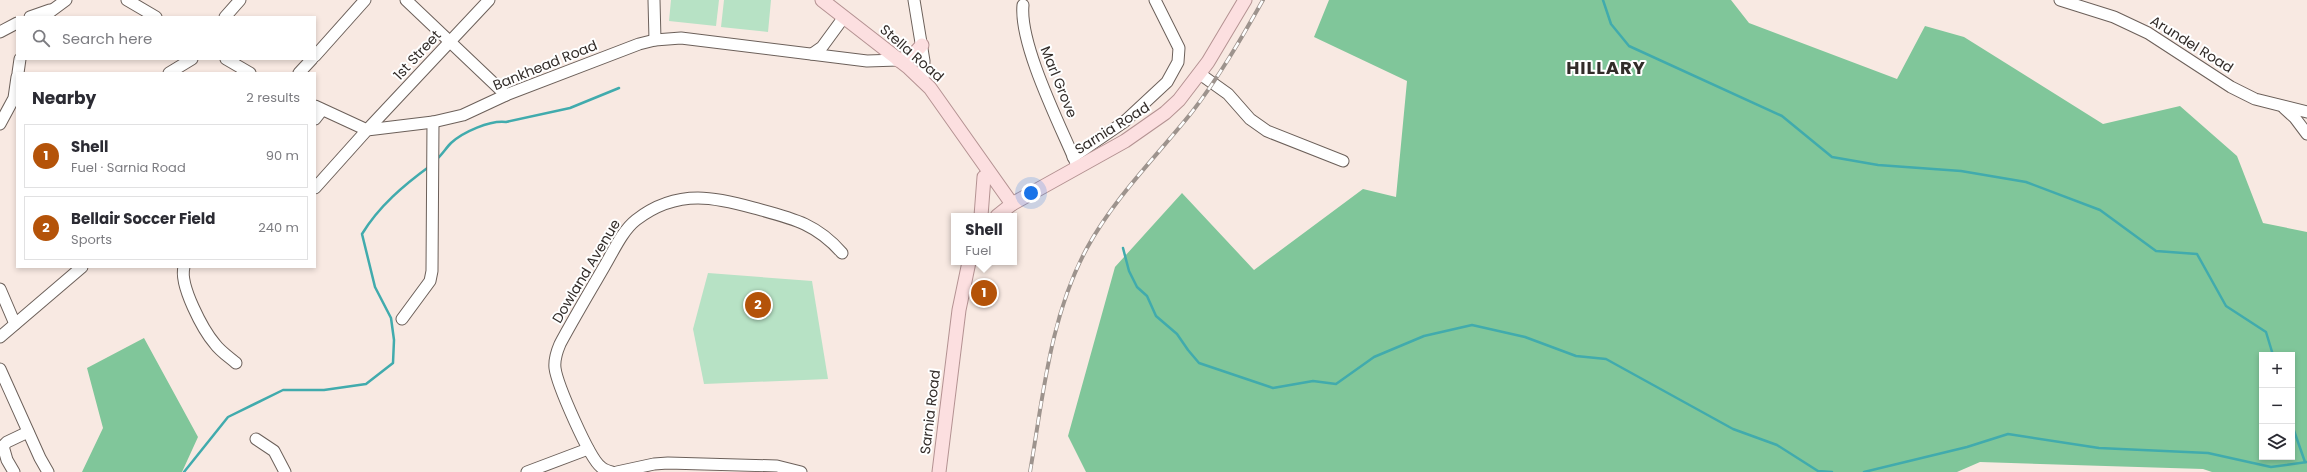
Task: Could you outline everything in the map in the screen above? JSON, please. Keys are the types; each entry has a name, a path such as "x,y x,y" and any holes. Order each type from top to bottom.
{"main road":[{"name":"Stella Road","path":"822,0 923,80 938,98 968,142 1004,210"},
{"name":"Sarnia Road","path":"1004,210 1076,162 1151,124 1179,100 1200,74 1224,37 1245,0"},
{"path":"898,60 912,56 922,45"},
{"name":"Stella Road","path":"968,142 984,177 1004,210"},
{"path":"981,213 984,177"},
{"name":"Sarnia Road","path":"939,472 959,310 968,265"}],"street":[{"path":"36,16 47,14 66,0"},
{"path":"127,0 154,16"},
{"path":"226,16 240,0"},
{"path":"316,55 365,0"},
{"path":"406,0 506,95"},
{"name":"1st Street","path":"367,130 489,0"},
{"path":"654,0 655,40"},
{"path":"914,0 924,61 923,80"},
{"path":"1076,162 1124,122 1172,75 1180,55 1179,48 1155,0"},
{"name":"Arundel Road","path":"2060,0 2129,24 2148,33 2231,87 2255,99 2307,112"},
{"name":"Marl Grove","path":"1023,5 1022,16 1030,49 1076,162"},
{"path":"812,54 822,47 844,17"},
{"path":"0,32 16,24"},
{"name":"Bankhead Road","path":"367,130 433,122 463,115 506,95 614,53 655,40 681,38 867,61 898,60"},
{"path":"18,72 20,60"},
{"path":"170,72 190,60"},
{"path":"228,60 248,72"},
{"path":"300,72 311,60"},
{"path":"1200,74 1228,94 1250,119 1267,131 1343,161"},
{"path":"0,124 14,98 16,83"},
{"path":"2284,107 2291,113 2307,134"},
{"path":"316,187 367,130 317,112"},
{"path":"402,319 430,281 433,122"},
{"name":"Dowland Avenue","path":"612,472 601,467 588,449 558,379 554,367 555,355 618,243 635,221 650,210 668,202 684,199 714,199 783,216 811,226 827,237 842,253"},
{"path":"0,338 81,268"},
{"path":"184,268 185,288 201,321 214,344 236,363"},
{"path":"0,289 15,324"},
{"path":"0,370 48,472"},
{"path":"14,472 3,446 7,442 28,432"},
{"path":"256,439 274,451 285,472"},
{"path":"529,472 588,449"},
{"path":"617,472 654,464 668,463 777,466 801,472"}],"green space":[{"path":"671,0 719,0 716,26 669,21"},
{"path":"724,0 771,0 768,32 721,27"},
{"path":"1329,0 1731,0 1749,23 1897,79 1925,26 1964,37 2103,124 2180,106 2237,156 2263,223 2307,232 2307,472 2212,472 2203,469 1980,462 1957,472 1086,472 1068,436 1115,267 1182,193 1254,270 1363,189 1396,197 1407,81 1314,37"},
{"path":"708,273 812,281 828,379 704,384 693,329"},
{"path":"144,338 198,437 182,472 82,472 103,428 87,368"}],"waterway":[{"path":"1603,0 1611,24 1629,46 1782,116 1832,157 1878,165 1961,171 2026,182 2100,210 2156,251 2197,254 2226,306 2266,332 2272,352"},
{"path":"436,160 451,143 469,131 492,123 506,122 570,108 619,88"},
{"path":"184,472 228,417 283,390 324,390 366,384 393,363 394,340 391,318 375,287 362,234 384,205 430,166"},
{"path":"1123,248 1129,271 1137,287 1147,296 1156,316 1177,334 1199,363 1273,388 1313,381 1336,384 1374,357 1424,336 1472,325 1525,337 1576,356 1606,359 1733,429 1777,445 1818,471 1832,472"},
{"path":"1864,472 1967,447 2008,434 2099,448 2208,453 2271,467 2307,462"},
{"path":"2295,434 2305,462"}],"railway":[{"path":"1030,472 1044,386 1056,329 1074,274 1098,229 1123,194 1202,99 1229,58 1263,0"}],"place":[{"name":"Shell","path":"984,293"},
{"name":"Bellair Soccer Field","path":"758,305"}],"district":[{"name":"HILLARY","path":"1606,67"}]}
